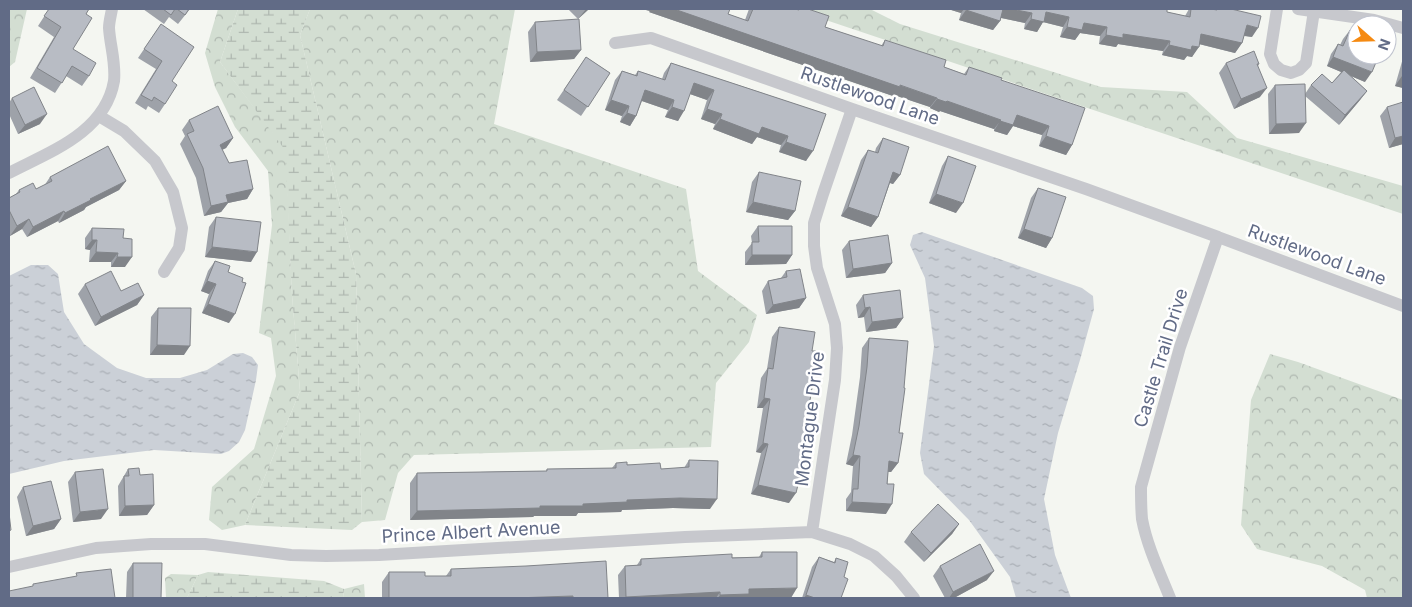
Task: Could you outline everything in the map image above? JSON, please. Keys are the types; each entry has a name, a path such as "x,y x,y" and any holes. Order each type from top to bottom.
{"street":[{"path":"9,173 73,140 99,116 114,81 109,27 112,9"},
{"path":"1277,9 1270,54 1274,64 1282,70 1292,73 1299,70 1306,63 1314,11"},
{"path":"1298,9 1374,20 1403,28"},
{"name":"Rustlewood Lane","path":"615,43 651,38 1112,198 1403,306"},
{"name":"Montague Drive","path":"812,532 837,348 835,324 817,268 814,246 814,223 852,109"},
{"path":"99,116 124,131 155,160 173,192 182,228 179,248 164,272"},
{"name":"Castle Trail Drive","path":"1170,598 1143,522 1141,487 1180,346 1218,237"},
{"name":"Prince Albert Avenue","path":"9,567 96,548 151,544 205,544 291,555 326,556 379,555 723,535 812,532 850,544 874,556 896,576 914,598"}],"green space":[{"path":"9,9 27,9 15,62 9,67"},
{"path":"218,9 238,9 220,62 286,150 292,295 300,391 245,525 222,530 209,520 212,487 254,449 276,376 271,338 259,333 272,225 268,171 235,127 215,87 205,53"},
{"path":"238,9 310,9 300,35 356,274 362,522 352,530 245,525 300,391 292,295 285,150 220,62"},
{"path":"310,9 515,9 494,124 686,189 698,271 757,315 749,342 716,383 711,447 414,455 398,473 385,520 362,522 356,274 300,35"},
{"path":"793,9 870,9 900,24 1101,87 1187,92 1237,138 1403,186 1403,214"},
{"path":"1270,354 1298,362 1403,400 1403,598 1367,598 1365,590 1322,566 1257,549 1241,525 1251,400"},
{"path":"208,572 324,581 344,589 343,598 187,598 198,575"},
{"path":"171,574 198,575 187,598 166,598 165,578"},
{"path":"364,584 365,598 343,598 344,589"}],"water":[{"path":"922,232 1082,288 1093,296 1094,309 1058,433 1044,499 1055,555 1071,598 1016,598 1010,577 969,520 924,474 920,453 934,346 925,278 910,245 913,235"},
{"path":"31,265 48,265 58,274 64,312 84,344 117,368 146,378 180,378 207,370 233,354 243,353 252,357 258,365 256,380 245,430 239,442 229,451 221,454 154,450 64,461 9,474 9,276"}],"building":[{"path":"49,9 89,9 86,14 92,18 73,49 96,63 89,76 72,66 62,83 37,68 61,27 44,16"},
{"path":"163,9 175,9 171,15"},
{"path":"177,9 189,9 185,15"},
{"path":"674,9 730,9 728,14 748,21 753,9 808,9 829,16 825,27 883,46 885,40 946,60 944,67 966,75 969,67 1002,78 1001,80 1085,108 1072,145 1046,136 1049,126 1017,115 1013,125 1000,121 947,101 900,85 900,87"},
{"path":"966,9 1003,9 1000,21"},
{"path":"1011,9 1167,9 1167,12 1190,17 1191,9 1231,9 1261,16 1258,28 1247,25 1242,43 1201,34 1199,47 1192,46 1191,50 1169,45 1170,41 1123,34 1123,38 1106,35 1107,27 1084,23 1082,30 1067,27 1069,17 1046,12 1044,22 1031,19 1032,13"},
{"path":"579,19 581,50 537,52 535,22"},
{"path":"161,24 194,47 172,81 177,85 165,104 154,97 152,101 141,95 162,61 144,49"},
{"path":"1347,37 1347,62 1333,57 1338,44 1343,46"},
{"path":"1254,51 1267,88 1241,99 1226,63"},
{"path":"586,57 610,73 588,107 564,90"},
{"path":"671,63 826,114 813,151 786,142 788,136 762,127 759,134 720,119 722,114 707,109 714,90 694,83 684,111 672,107 674,100 645,90 636,116 627,113 629,106 611,100 622,71 637,76 638,71 665,80"},
{"path":"1354,65 1375,65 1372,72"},
{"path":"1344,70 1367,91 1345,115 1311,85 1322,74 1332,83"},
{"path":"1305,84 1306,123 1276,124 1275,85"},
{"path":"34,87 47,114 25,125 12,98"},
{"path":"1403,102 1403,136 1395,138 1387,107"},
{"path":"218,106 233,138 220,145 229,163 247,160 253,189 226,195 228,202 211,206 203,168 187,134 194,131 189,120"},
{"path":"883,138 909,147 900,175 893,172 878,217 848,207 868,150 878,153"},
{"path":"108,146 126,181 65,213 64,211 33,227 29,219 17,226 9,210 9,198 33,183 36,189 52,181 50,177"},
{"path":"948,156 976,166 963,203 936,194"},
{"path":"759,172 801,181 795,211 753,202"},
{"path":"1038,188 1066,197 1052,238 1024,229"},
{"path":"216,217 261,222 257,252 212,247"},
{"path":"758,226 792,226 792,255 752,255 752,242 759,242"},
{"path":"92,228 124,229 123,238 132,239 132,257 117,257 118,253 96,252 97,240 92,240"},
{"path":"888,235 892,263 853,269 849,241"},
{"path":"215,261 230,266 228,272 243,278 242,282 246,283 235,314 208,304 216,284 207,281"},
{"path":"800,269 806,298 773,305 768,281 787,277 786,271"},
{"path":"111,271 121,291 138,283 144,295 101,317 85,284"},
{"path":"900,290 903,318 872,322 870,307 865,308 863,295"},
{"path":"158,308 191,308 190,346 157,345"},
{"path":"779,327 815,332 812,351 816,351 814,375 800,464 803,464 796,493 758,485 768,444 763,443 770,399 764,398 768,368 773,369"},
{"path":"869,338 908,341 905,388 899,433 903,433 898,463 889,461 887,484 894,484 892,504 852,502 853,489 858,489 860,456 853,455 859,426"},
{"path":"689,460 718,461 717,499 627,500 627,502 583,504 583,506 417,511 417,473 616,468 616,463 627,462 627,465 660,463 661,469 689,467"},
{"path":"139,468 140,475 153,474 154,505 125,506 124,476 129,476 128,469"},
{"path":"103,469 108,509 80,512 75,472"},
{"path":"51,481 61,519 33,526 23,487"},
{"path":"938,504 959,524 931,553 911,532"},
{"path":"9,513 11,530 9,531"},
{"path":"980,544 994,571 953,592 940,566"},
{"path":"762,552 797,552 797,588 749,589 749,594 720,595 720,592 626,597 625,566 641,565 641,559 732,554 732,558 762,557"},
{"path":"819,557 835,563 836,558 848,562 844,577 848,579 841,598 815,598 806,595"},
{"path":"606,561 608,598 573,598 573,596 389,598 389,572 425,572 425,576 451,576 451,569"},
{"path":"133,563 162,563 161,598 133,598"},
{"path":"111,569 115,598 9,598 9,591 33,586 33,584 77,576 76,573"}]}
